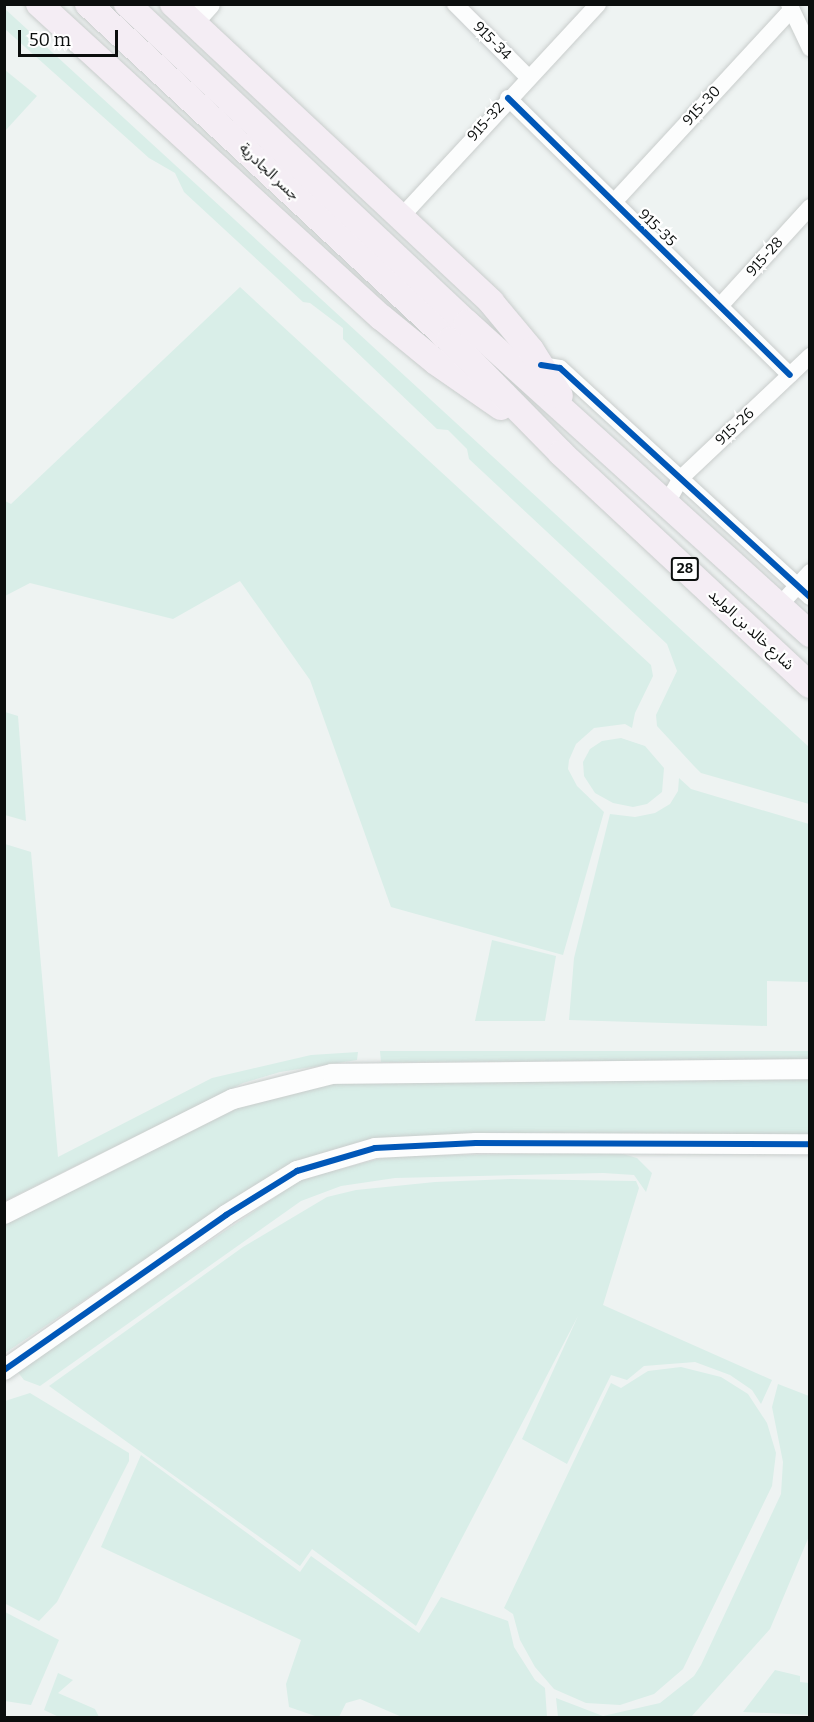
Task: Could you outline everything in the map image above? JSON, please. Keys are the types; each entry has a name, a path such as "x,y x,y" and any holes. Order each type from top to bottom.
{"main road":[{"path":"39,4 381,317 436,362 561,453"},
{"name":"جسر الجادرية","path":"88,4 459,332"},
{"name":"جسر الجادرية","path":"127,4 459,332"},
{"path":"173,4 200,14 401,217 505,317 541,365 582,428"},
{"path":"459,332 561,453"},
{"path":"459,332 582,428"},
{"name":"28","path":"582,428 810,634"},
{"name":"شارع خالد بن الوليد","path":"561,453 810,685"}],"street":[{"name":"915-34","path":"455,4 528,77"},
{"name":"915-32","path":"401,217 508,98 598,4"},
{"path":"790,7 810,48"},
{"name":"915-30","path":"614,202 790,7"},
{"name":"915-35","path":"508,98 790,375"},
{"name":"915-28","path":"720,306 810,207"},
{"name":"915-26","path":"667,503 681,478 810,356"},
{"path":"541,365 560,368 810,597"},
{"path":"779,606 810,572"},
{"path":"4,1214 233,1099 332,1074 810,1069"},
{"path":"4,1370 216,1222 297,1171 375,1148 476,1143 810,1144"}],"green space":[{"path":"4,8 809,747 809,804 701,773 657,726 656,715 677,671 667,644 469,459 467,449 448,430 437,429 343,339 343,328 310,303 303,302 184,192 175,173 149,158 5,29"},
{"path":"5,70 37,96 4,131"},
{"path":"240,287 651,665 653,676 635,713 632,728 625,724 594,728 576,744 569,760 568,769 577,786 604,812 563,955 391,907 310,680 240,581 173,619 30,583 5,596 5,501 11,504"},
{"path":"5,712 18,716 26,821 5,815"},
{"path":"621,738 645,746 664,768 662,792 647,804 633,807 613,803 595,793 584,776 583,762 590,749 602,741"},
{"path":"679,778 691,789 809,824 809,982 767,981 767,1026 569,1020 574,958 610,814 635,817 655,813 670,804 678,791"},
{"path":"5,844 31,852 58,1157 212,1078 311,1055 358,1052 357,1060 280,1072 243,1083 5,1201"},
{"path":"492,940 556,956 545,1021 475,1021"},
{"path":"380,1051 809,1051 810,1060 381,1062"},
{"path":"809,1080 809,1138 390,1137 332,1150 280,1169 5,1353 5,1224 236,1106 333,1081"},
{"path":"616,1152 637,1158 652,1173 646,1192 634,1175 603,1173 395,1178 341,1186 301,1201 40,1386 24,1380 17,1371 302,1179 390,1156"},
{"path":"510,1179 636,1181 639,1188 603,1305 772,1380 761,1404 752,1390 730,1375 695,1362 644,1366 627,1380 611,1375 567,1464 522,1439 578,1316 416,1626 312,1549 300,1566 49,1386 243,1247 327,1197 356,1190 435,1182"},
{"path":"681,1367 721,1377 748,1394 767,1423 776,1453 772,1486 683,1669 654,1694 620,1705 586,1703 554,1689 535,1667 520,1640 513,1614 504,1608 611,1383 621,1388 648,1371"},
{"path":"778,1384 809,1396 810,1534 770,1629 691,1717 558,1717 556,1698 603,1716 660,1703 694,1676 781,1494 783,1462 772,1407"},
{"path":"30,1393 129,1453 129,1461 57,1602 39,1621 4,1603 5,1401"},
{"path":"141,1455 300,1572 311,1556 419,1633 441,1597 508,1621 514,1647 535,1680 545,1688 547,1717 402,1717 360,1699 346,1703 339,1717 318,1717 289,1707 286,1684 301,1640 101,1547"},
{"path":"5,1612 59,1640 31,1705 5,1701"},
{"path":"775,1670 800,1676 800,1682 809,1683 809,1715 743,1712"},
{"path":"58,1673 73,1680 58,1693 95,1709 99,1717 59,1717 44,1710"}],"cycle path":[{"path":"508,98 790,375"},
{"path":"541,365 560,368 810,597"},
{"path":"4,1370 226,1215 297,1171 375,1148 476,1143 810,1144"}]}
